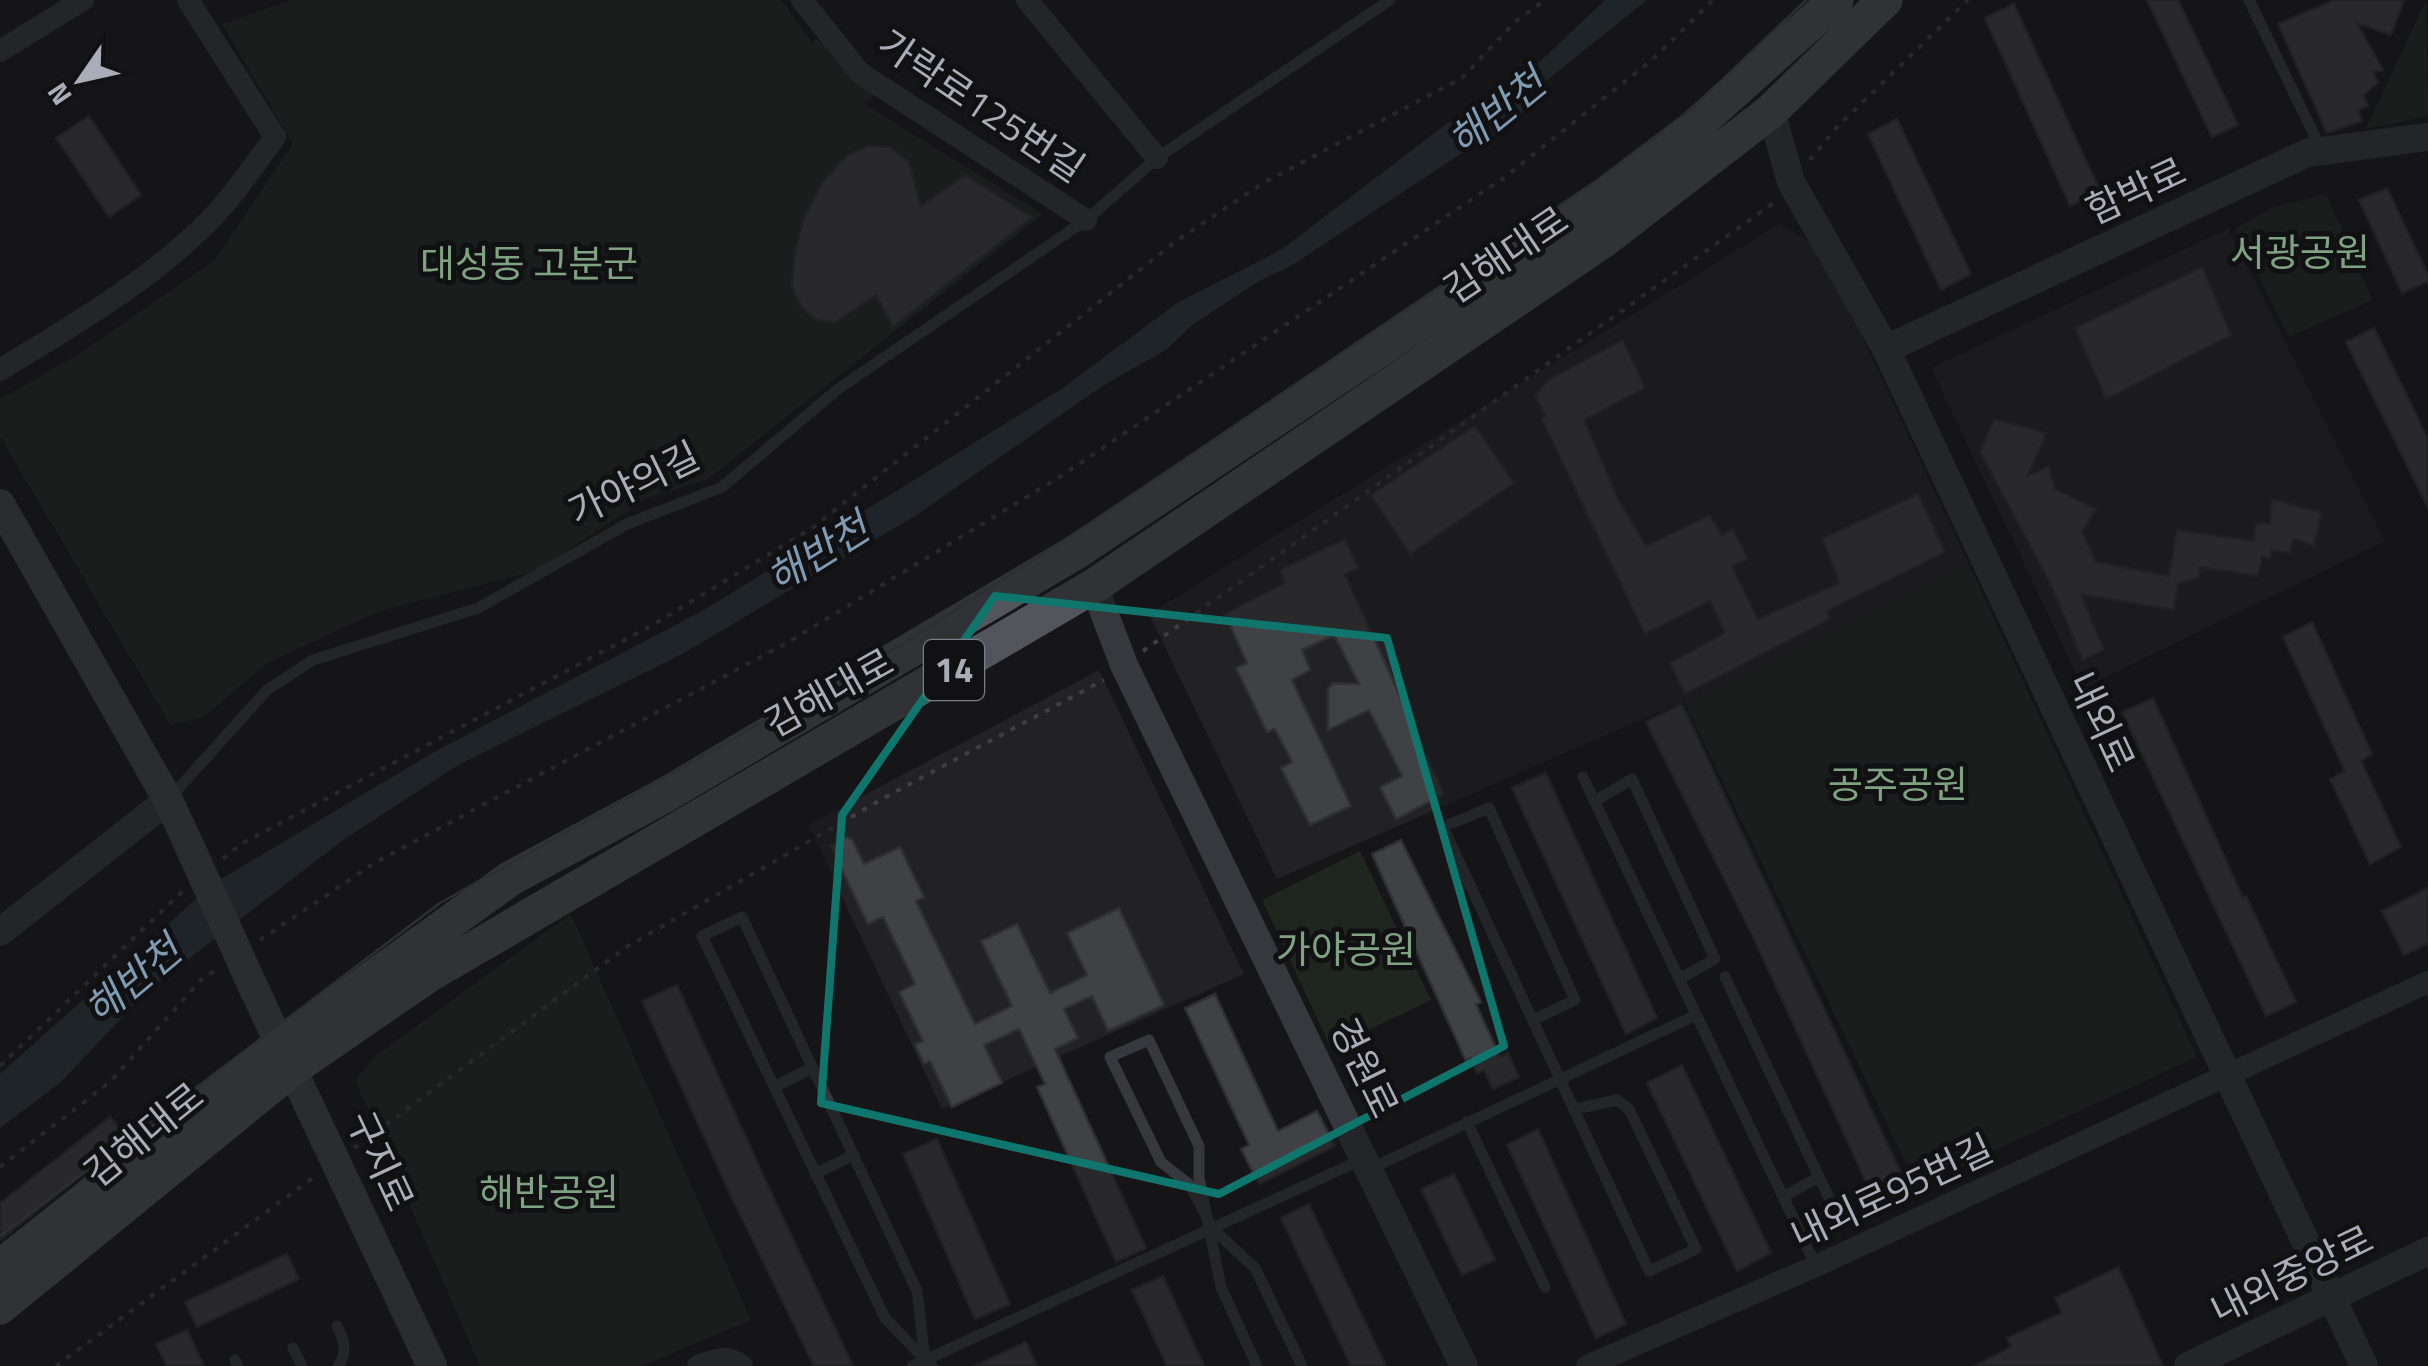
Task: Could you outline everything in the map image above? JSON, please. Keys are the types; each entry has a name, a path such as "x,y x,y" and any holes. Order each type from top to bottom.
{"main road":[{"name":"김해대로","path":"0,1267 286,1057 511,878 667,794 1076,552 1512,261 1670,149 1836,0"},
{"name":"김해대로","path":"0,1307 286,1057 1094,586 1604,240 1771,111 1884,0"},
{"path":"0,504 168,800"},
{"name":"구지로","path":"168,800 432,1366"}],"street":[{"path":"1,48 83,0"},
{"path":"0,370 120,296 166,262 211,219 276,137 188,0"},
{"name":"가락로125번길","path":"802,0 860,73 1086,220"},
{"path":"1027,0 1157,158"},
{"name":"내외로","path":"1771,111 1792,182 1886,348 2364,1366"},
{"name":"함박로","path":"1886,348 2307,153 2428,137"},
{"name":"경원로","path":"1094,586 1124,665 1369,1163 1464,1366"},
{"name":"가야의길","path":"5,917 168,800"},
{"name":"내외로95번길","path":"1587,1366 1816,1266 2428,982"},
{"name":"내외중앙로","path":"2188,1366 2428,1251"},
{"path":"698,1366 718,1359 735,1360 742,1366"}],"lane":[{"name":"가야의길","path":"168,800 267,690 313,660 478,608 627,524 722,486 838,389 1086,220 1157,158 1390,0"},
{"path":"2249,0 2322,151"},
{"path":"1583,777 1816,1266"},
{"path":"1594,801 1632,780 1715,960 1679,979"},
{"path":"1533,1020 1576,1000 1488,808 1443,827 1649,1270 1696,1249 1629,1109 1617,1100 1575,1110"},
{"path":"742,917 917,1291 928,1364 885,1318 702,936 742,917"},
{"path":"1725,976 1828,1196"},
{"path":"912,1366 928,1364 1212,1228 1468,1122 1696,1015"},
{"path":"1258,1366 1221,1287 1212,1228 1199,1178 1199,1146 1149,1040 1110,1057 1160,1162 1190,1185 1212,1228 1254,1268 1302,1366"},
{"path":"774,1087 812,1068"},
{"path":"1468,1122 1545,1287"},
{"path":"816,1174 854,1156"},
{"path":"1782,1197 1820,1177"},
{"path":"337,1326 344,1339 344,1358 338,1366"},
{"path":"292,1348 302,1366"}],"path":[{"path":"212,867 241,844 651,626 812,528 1179,240 1265,182 1462,78 1515,22 1545,0"},
{"path":"248,949 376,862 785,644 1058,478 1505,177 1652,60 1713,0"},
{"path":"56,1366 628,946 892,794 1090,691 1768,211 1836,128 1968,0"},
{"path":"0,1066 198,878"},
{"path":"0,1167 110,1082 200,981 232,960"}],"highlighted area":[{"path":"995,596 1387,638 1504,1046 1219,1194 821,1103 842,815"}],"shaded area":[{"path":"1779,224 1821,249 1969,565 1684,701 1277,879 1149,614"},
{"path":"2228,229 2385,541 2083,688 1931,368"},
{"path":"1099,670 1244,974 942,1109 808,825"}],"green space":[{"name":"대성동 고분군","path":"291,0 781,0 812,43 820,36 877,94 864,104 1043,214 708,479 648,498 535,571 380,611 267,663 204,717 170,725 0,436 0,399 76,356 215,260 293,144 222,24"},
{"path":"2426,0 2428,116 2366,129"},
{"name":"서광공원","path":"2326,194 2372,300 2289,337 2235,229 2271,208"},
{"name":"공주공원","path":"1969,565 2197,1057 1917,1186 1684,701"},
{"name":"가야공원","path":"1360,851 1431,1000 1331,1048 1262,900"},
{"name":"해반공원","path":"571,914 751,1320 642,1366 480,1366 355,1080 377,1055"}],"water":[{"name":"해반천","path":"1605,0 1647,0 1530,94 1518,123 1462,153 1294,264 1259,281 1192,325 1166,350 1104,385 915,516 682,654 458,765 343,840 147,991 60,1083 0,1128 0,1074 213,884 434,752 704,610 1063,388 1177,303 1281,250 1462,112 1526,75"}],"building":[{"path":"2147,0 2178,0 2238,125 2212,137"},
{"path":"2335,0 2404,0 2391,35 2357,23 2383,70 2373,72 2378,83 2363,95 2368,106 2358,110 2362,121 2327,133 2278,24"},
{"path":"2014,4 2100,191 2070,206 1985,18"},
{"path":"89,116 141,195 109,217 56,138"},
{"path":"1897,119 1971,274 1941,290 1868,134"},
{"path":"868,146 890,147 909,162 921,206 965,175 1032,217 893,327 876,295 834,323 817,320 801,307 792,286 795,251 804,218 822,183 846,156"},
{"path":"2387,188 2428,275 2428,281 2402,293 2359,200"},
{"path":"2202,267 2231,335 2106,399 2075,328"},
{"path":"2374,328 2428,439 2428,508 2346,342"},
{"path":"1623,340 1645,388 1584,420 1619,501 1646,546 1710,515 1722,535 1733,529 1748,559 1732,566 1758,619 1840,583 1822,539 1918,494 1945,552 1827,611 1830,619 1685,694 1670,663 1725,633 1710,601 1645,634 1542,420 1545,415 1535,396 1548,380"},
{"path":"1994,419 2046,433 2028,476 2049,466 2055,489 2096,509 2082,532 2096,562 2169,576 2177,530 2254,541 2256,523 2270,524 2272,499 2322,513 2314,546 2293,539 2290,553 2272,550 2270,558 2262,557 2258,576 2200,567 2199,577 2178,584 2174,610 2081,594 2104,650 2083,660 2049,581 1980,452"},
{"path":"1475,426 1514,483 1410,554 1371,495"},
{"path":"1345,539 1358,568 1345,574 1444,794 1396,819 1380,787 1402,776 1369,710 1328,730 1328,688 1334,683 1359,684 1334,635 1302,650 1310,670 1292,680 1351,806 1310,825 1281,768 1292,762 1275,729 1267,732 1236,668 1247,663 1225,614 1285,583 1280,570"},
{"path":"2312,622 2372,754 2361,761 2401,847 2370,864 2330,779 2345,771 2283,637"},
{"path":"2153,698 2243,898 2246,896 2296,1002 2266,1016 2122,712"},
{"path":"1682,704 1906,1184 1874,1199 1754,939 1646,722"},
{"path":"1546,773 1657,1018 1626,1034 1512,788"},
{"path":"846,837 852,839 864,864 900,847 924,897 916,901 975,1024 1012,1006 981,941 1017,924 1050,993 1087,975 1067,933 1119,908 1164,1005 1108,1031 1092,996 1064,1009 1078,1038 1055,1049 1146,1248 1116,1262 1037,1087 1045,1084 1019,1029 984,1045 1002,1083 952,1107 930,1061 924,1064 915,1044 923,1041 899,992 915,984 883,917 868,924 830,846"},
{"path":"1401,840 1481,1002 1476,1004 1500,1057 1508,1053 1519,1077 1493,1089 1484,1070 1477,1074 1471,1058 1466,1061 1372,854"},
{"path":"2428,888 2428,943 2404,955 2382,911"},
{"path":"677,985 853,1366 814,1366 729,1192 642,1001"},
{"path":"1215,994 1278,1131 1317,1111 1335,1146 1259,1184 1241,1149 1249,1145 1185,1008"},
{"path":"1682,1065 1771,1253 1737,1271 1647,1083"},
{"path":"110,1117 127,1139 0,1240 0,1203"},
{"path":"1538,1129 1626,1324 1596,1338 1507,1145"},
{"path":"937,1139 1010,1304 975,1319 903,1154"},
{"path":"1454,1174 1495,1260 1462,1275 1421,1189"},
{"path":"1309,1204 1386,1366 1351,1366 1281,1218"},
{"path":"287,1254 299,1279 197,1327 185,1302"},
{"path":"2118,1267 2163,1366 1974,1366 2011,1347 2007,1338 2062,1313 2055,1298"},
{"path":"1163,1276 1204,1366 1167,1366 1132,1290"},
{"path":"187,1330 204,1366 167,1366 156,1344"},
{"path":"1026,1342 1037,1366 974,1366"}],"tram line":[{"path":"0,1236 440,903 906,642 1089,524 1596,181 1693,108 1806,0"}]}
